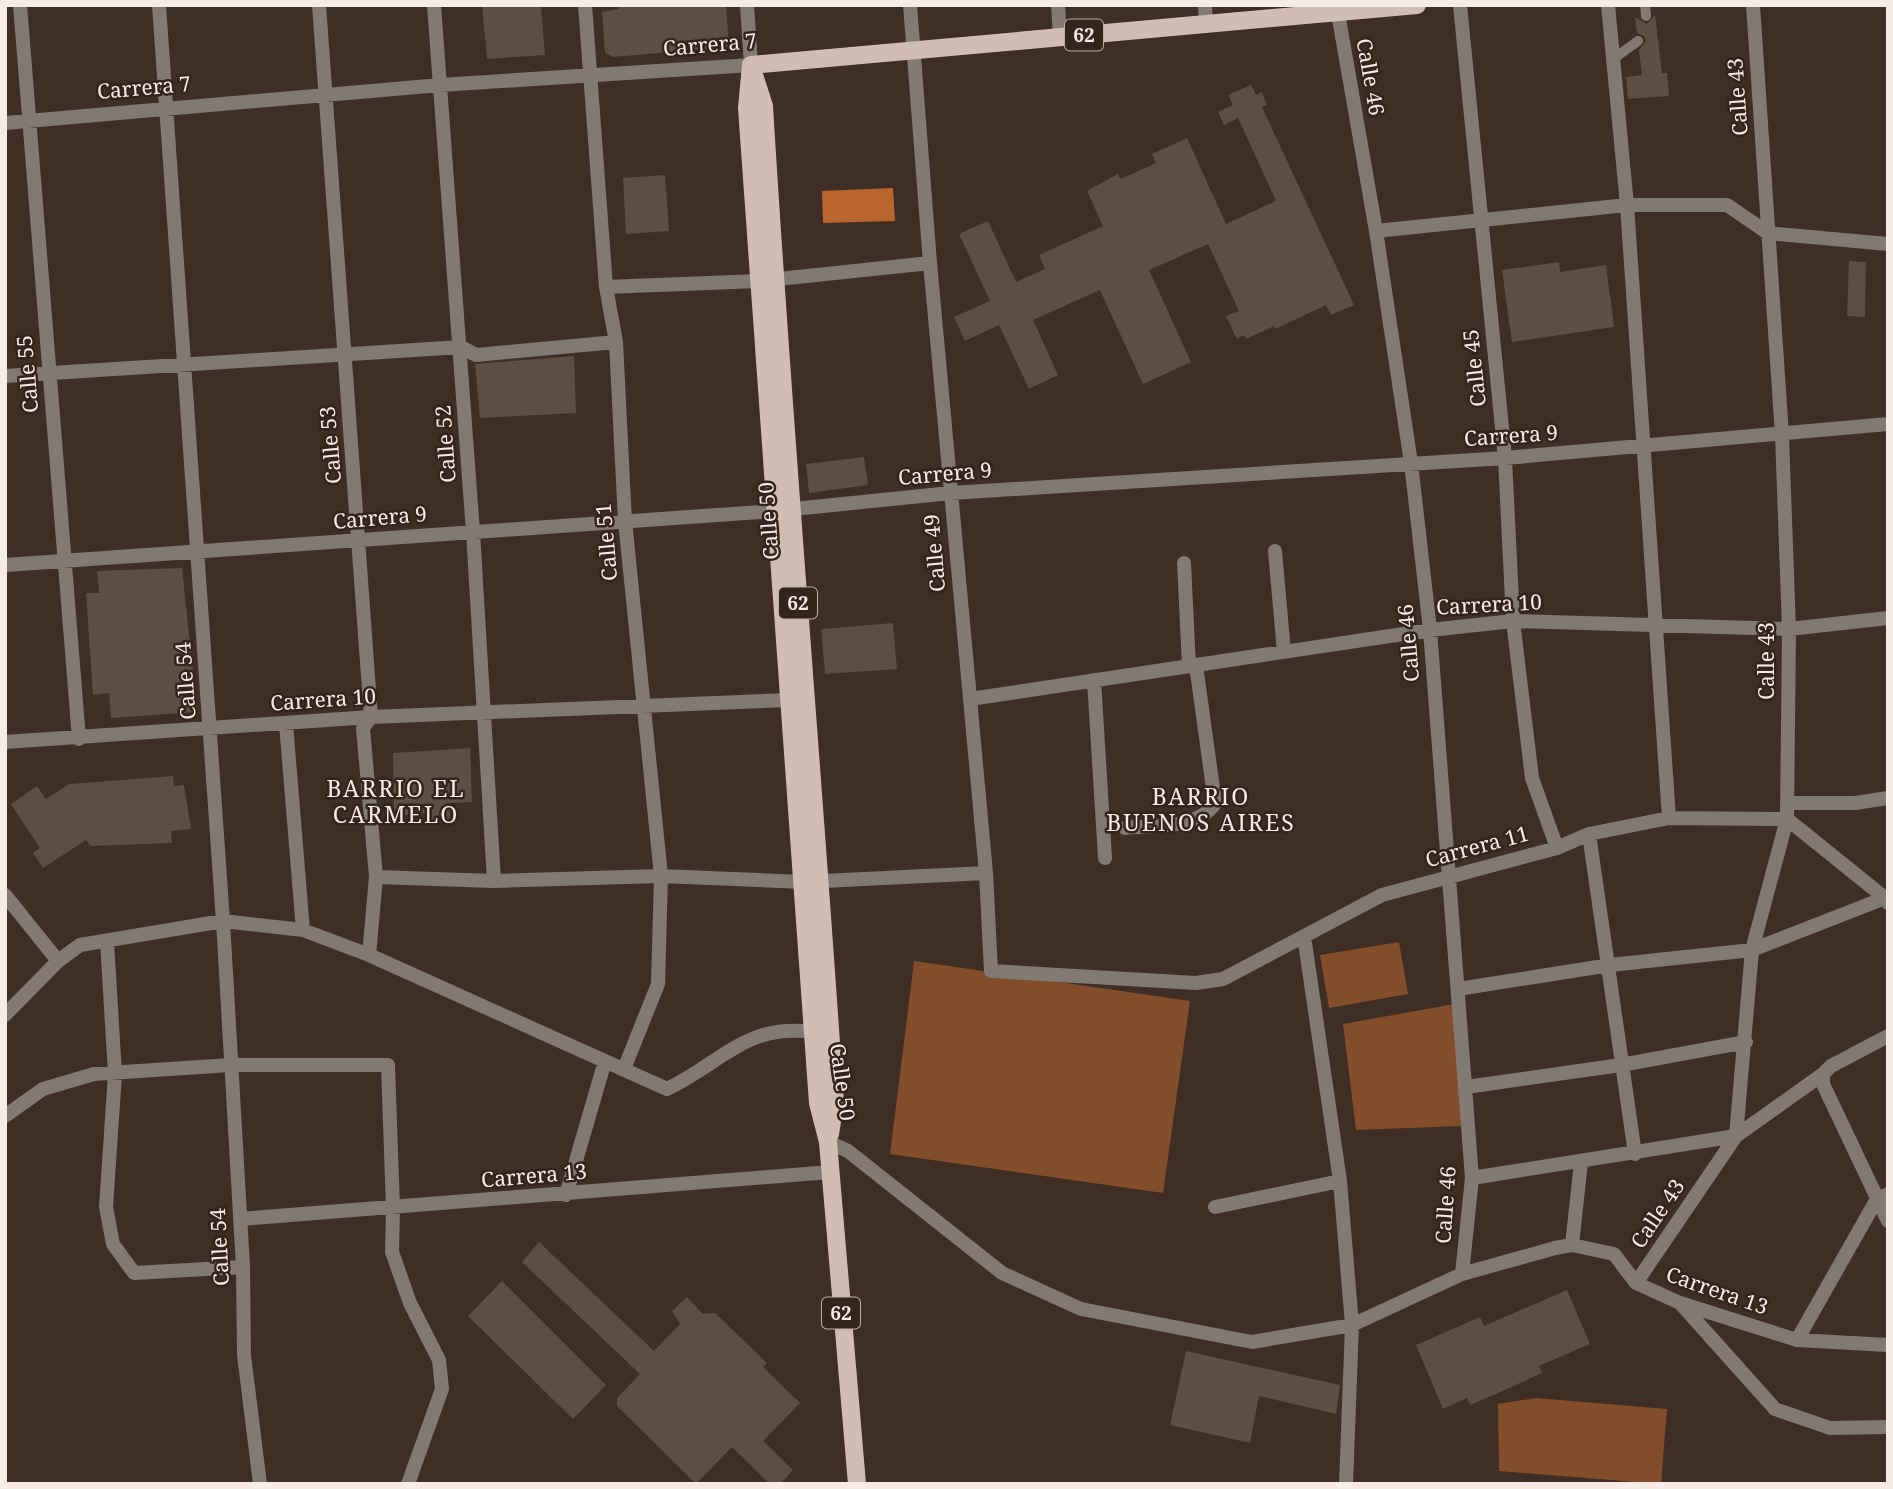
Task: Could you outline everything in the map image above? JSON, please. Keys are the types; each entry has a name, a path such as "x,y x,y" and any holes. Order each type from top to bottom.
{"main road":[{"name":"Carrera 7","path":"751,65 1417,5"},
{"name":"Calle 50","path":"751,65 747,108 766,280 812,882 835,1102 828,1142"},
{"name":"Calle 50","path":"782,510 788,699 812,882 813,1032 818,1103 828,1142 857,1484"}],"street":[{"name":"Calle 55","path":"20,5 79,739"},
{"name":"Calle 54","path":"159,5 223,921 243,1266 244,1355 260,1484"},
{"name":"Calle 53","path":"319,5 371,717 363,728 376,877 369,956"},
{"name":"Calle 52","path":"434,5 461,347 494,881"},
{"name":"Calle 51","path":"585,5 606,287 615,342 625,521 661,876 658,984 624,1069"},
{"name":"Calle 50","path":"747,5 751,65"},
{"name":"Calle 49","path":"910,5 930,263 986,873 991,971"},
{"path":"1058,5 1060,37"},
{"path":"1205,5 1206,25"},
{"name":"Calle 45","path":"1460,5 1505,458 1513,621 1532,778 1558,848"},
{"path":"1608,5 1627,205 1669,818"},
{"name":"Calle 43","path":"1636,1283 1736,1136 1752,950 1787,819 1790,629 1782,435 1753,5"},
{"name":"Calle 46","path":"1338,13 1376,231 1411,463 1430,630 1472,1178 1462,1274"},
{"name":"Carrera 7","path":"5,122 440,85 751,65"},
{"path":"1376,231 1627,205 1727,205 1768,233 1888,244"},
{"path":"606,287 766,280 930,263"},
{"path":"5,376 461,347 475,355 615,342"},
{"name":"Carrera 9","path":"5,565 782,510 951,493 1505,458 1888,424"},
{"path":"1275,551 1284,652"},
{"path":"1125,828 1195,820 1209,813 1215,803 1192,666 1184,563"},
{"name":"Carrera 10","path":"971,699 1430,630 1513,621 1790,629 1888,618"},
{"path":"1094,680 1105,858"},
{"path":"644,703 788,699"},
{"name":"Carrera 10","path":"5,742 371,717 644,703"},
{"path":"286,724 303,930"},
{"path":"1787,803 1855,803 1888,798"},
{"name":"Carrera 11","path":"991,971 1196,983 1223,979 1382,895 1558,848 1589,834 1669,818 1787,819"},
{"path":"1787,819 1886,900"},
{"path":"1589,834 1610,965 1621,1065 1635,1154"},
{"path":"376,877 494,881 661,876 812,882 986,873"},
{"path":"5,895 58,961"},
{"path":"1458,989 1610,965 1752,950 1886,900"},
{"path":"5,1016 58,961 80,945 223,921 303,930 369,956 667,1089 699,1073 747,1039 787,1029 813,1032"},
{"path":"1304,936 1340,1181 1352,1325 1346,1484"},
{"path":"107,942 115,1074 106,1207 113,1244 134,1273 243,1266"},
{"path":"1472,1178 1736,1136 1823,1079 1831,1066 1888,1035"},
{"path":"1466,1087 1621,1065 1746,1042"},
{"path":"566,1195 605,1061"},
{"path":"5,1116 43,1089 94,1074 230,1065 388,1065 392,1252 398,1275 439,1360 442,1389 408,1484"},
{"path":"1823,1079 1882,1197 1888,1221"},
{"name":"Carrera 13","path":"828,1142 848,1151 1002,1273 1081,1309 1252,1342 1352,1325 1462,1274 1573,1245 1614,1254 1636,1283 1680,1303 1797,1340 1888,1345"},
{"path":"1573,1245 1581,1162"},
{"name":"Carrera 13","path":"240,1219 393,1209 830,1172"},
{"path":"1215,1207 1340,1181"},
{"path":"1797,1340 1882,1197"},
{"path":"1680,1303 1775,1409 1830,1428 1888,1427"}],"lane":[{"path":"1613,60 1638,41"}],"shaded area":[{"path":"893,188 895,221 823,223 822,191"},
{"path":"1399,942 1408,994 1329,1008 1320,955"},
{"path":"914,961 1190,1001 1163,1193 890,1154"},
{"path":"1455,1004 1462,1126 1356,1130 1343,1024"},
{"path":"1536,1398 1667,1409 1661,1484 1499,1471 1498,1404"}],"building":[{"path":"482,5 541,5 545,55 487,59"},
{"path":"618,5 726,5 729,47 613,57 605,53 602,12 619,9"},
{"path":"1655,15 1662,73 1667,73 1669,96 1628,99 1626,77 1642,75 1639,50 1646,41 1644,36 1637,33 1635,17 1647,24"},
{"path":"1251,85 1256,95 1262,92 1267,105 1262,107 1354,305 1331,315 1326,305 1275,329 1274,326 1246,339 1244,335 1237,339 1226,316 1239,311 1208,244 1149,270 1191,362 1143,384 1100,290 1033,320 1058,375 1029,389 999,325 965,341 954,317 990,301 959,234 988,221 1016,282 1045,269 1039,255 1103,226 1087,191 1118,174 1121,179 1156,163 1152,154 1187,138 1226,224 1276,201 1238,118 1224,125 1218,112 1233,105 1228,95"},
{"path":"665,175 669,231 626,234 623,178"},
{"path":"1849,261 1866,262 1865,317 1847,316"},
{"path":"1559,262 1560,272 1606,265 1614,327 1512,342 1502,270"},
{"path":"574,356 576,413 480,418 475,364"},
{"path":"864,457 868,485 809,493 806,464"},
{"path":"182,568 197,712 111,718 109,693 93,695 86,593 99,593 97,571"},
{"path":"893,623 897,669 825,674 821,629"},
{"path":"470,748 472,802 449,803 450,819 426,821 426,813 394,816 393,753"},
{"path":"173,776 174,786 184,785 191,829 171,831 172,843 90,846 86,840 43,868 33,853 40,848 11,804 37,786 46,799 69,784"},
{"path":"539,1242 654,1351 680,1324 672,1311 687,1297 703,1314 715,1313 767,1363 763,1367 800,1403 763,1441 793,1470 780,1484 770,1484 732,1447 696,1484 617,1406 617,1398 640,1374 522,1262"},
{"path":"502,1281 606,1385 573,1419 468,1316"},
{"path":"1567,1290 1590,1344 1539,1366 1542,1373 1496,1394 1470,1405 1467,1398 1443,1409 1416,1345 1480,1317 1484,1326"},
{"path":"1186,1351 1340,1385 1336,1414 1259,1396 1250,1443 1170,1425"}],"district":[{"name":"BARRIO EL CARMELO","path":"396,802"},
{"name":"BARRIO BUENOS AIRES","path":"1201,810"}]}
